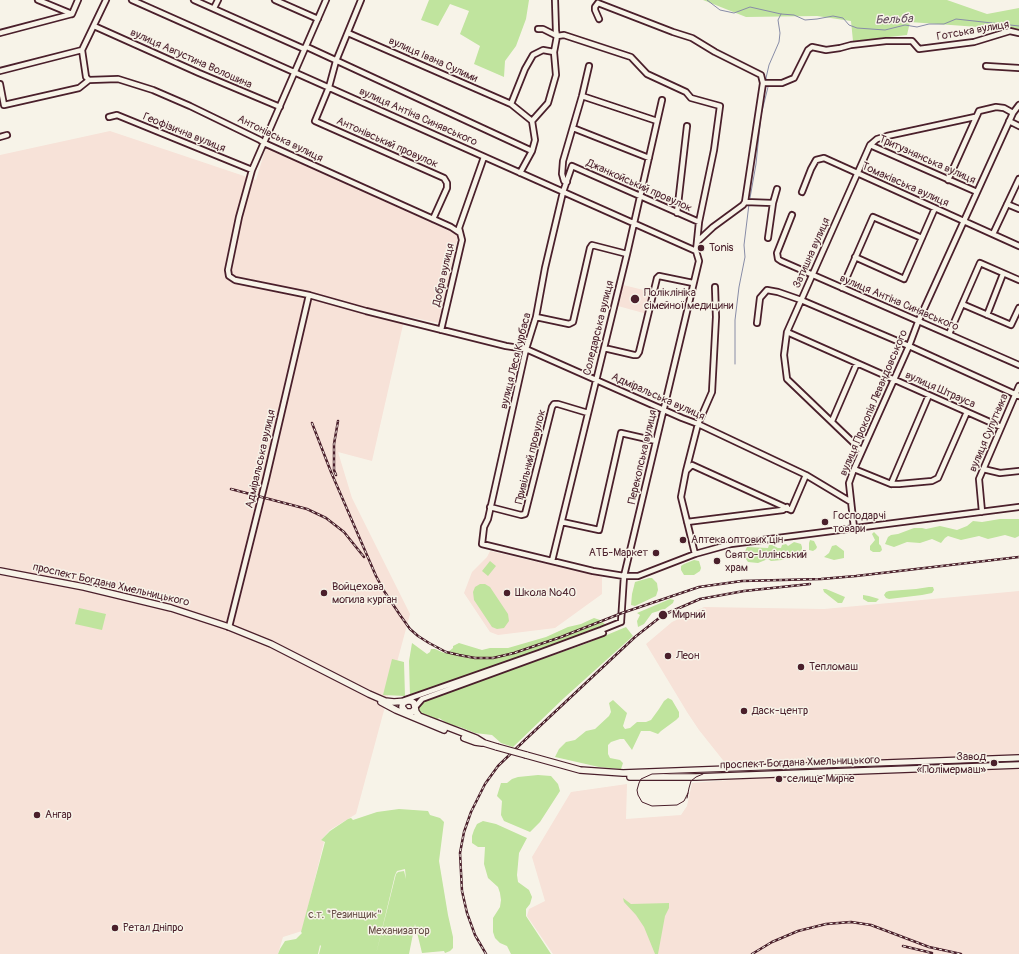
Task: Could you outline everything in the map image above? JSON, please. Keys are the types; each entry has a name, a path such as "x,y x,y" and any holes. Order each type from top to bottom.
{"main road":[{"name":"проспект Богдана Хмельницького","path":"0,571 40,578 171,608 229,627 271,644 369,694 388,702 408,700 414,703 419,716 476,738 484,743"},
{"name":"проспект Богдана Хмельницького","path":"369,694 381,702 475,742 484,743 580,770 583,769 603,773 623,774 1019,758"},
{"path":"408,700 403,705 408,714 415,708"},
{"name":"проспект Богдана Хмельницького","path":"381,702 408,714"},
{"name":"проспект Богдана Хмельницького","path":"583,769 602,775 630,777 696,777 1019,765"}],"street":[{"path":"38,0 72,14"},
{"path":"72,14 78,0"},
{"path":"0,84 4,105 79,88 88,80 86,77 82,50 106,0"},
{"name":"вулиця Антіна Синявського","path":"132,0 520,173 634,222 696,251"},
{"name":"вулиця Антіна Синявського","path":"194,0 302,48 307,47 532,151"},
{"path":"214,8 218,0"},
{"path":"276,0 318,19"},
{"path":"290,6 293,0"},
{"path":"252,170 307,47 326,0"},
{"path":"329,88 336,61 361,0"},
{"path":"520,173 532,151 535,140 532,121 548,104 556,75 554,52 557,36 554,0"},
{"path":"599,19 595,10 597,1 692,38 715,52 761,75 767,82 757,128 745,202 698,241"},
{"path":"0,33 72,14"},
{"name":"вулиця Августина Волошина","path":"94,26 280,107"},
{"path":"538,29 543,29 557,36 564,35 631,57 647,74 686,92 691,98 720,106 714,150 699,222"},
{"name":"Готська вулиця","path":"767,82 782,83 794,78 808,50 812,47 826,50 851,45 886,41 912,41 919,49 974,42 1010,31 1019,33"},
{"name":"вулиця Івана Сулими","path":"348,33 510,104 532,121"},
{"path":"0,70 82,50"},
{"path":"510,104 524,69 533,55 543,50 554,52"},
{"name":"вулиця Леся Курбаса","path":"566,182 564,181 562,174 563,161 589,66"},
{"path":"986,66 1019,68"},
{"name":"Антонівська вулиця","path":"88,80 118,79 153,90 190,106 264,143 451,227 460,233"},
{"name":"Антонівський провулок","path":"329,88 315,121 444,178 448,183 433,220"},
{"path":"582,96 657,121"},
{"name":"Соледарська вулиця","path":"552,561 627,254 662,100"},
{"name":"вулиця Прокопія Левандовського","path":"854,528 849,483 861,450 894,380 918,322 1009,121 1019,106"},
{"path":"948,180 977,115 981,110 996,107 1004,108 1013,113"},
{"name":"Геофізична вулиця","path":"109,117 117,115 252,170"},
{"path":"870,144 877,139 887,136 977,115"},
{"path":"1009,121 1019,126"},
{"path":"677,213 687,126"},
{"path":"573,128 649,158"},
{"path":"0,138 7,135"},
{"name":"Затишна вулиця","path":"861,450 787,379 784,355 787,332 870,144"},
{"name":"Тритузнянська вулиця","path":"870,144 977,192"},
{"name":"Добра вулиця","path":"441,330 462,240 460,228 484,157"},
{"name":"Томаківська вулиця","path":"802,192 816,160 824,158 1019,246"},
{"name":"Джанкойський провулок","path":"572,166 699,222"},
{"name":"вулиця Леся Курбаса","path":"552,561 482,544 484,527 490,507 526,349 536,317 545,268 563,192 572,166"},
{"name":"Адміральська вулиця","path":"252,170 239,217 228,270 229,276 235,280 309,295 441,330 506,346 526,349 698,424 806,475 851,502"},
{"path":"994,234 1019,179"},
{"path":"768,238 773,203 777,189"},
{"path":"745,202 773,203"},
{"path":"1008,204 1019,210"},
{"path":"855,257 904,279 935,208"},
{"name":"вулиця Антіна Синявського","path":"792,215 777,253 778,259 781,261 1019,365"},
{"path":"842,288 873,217 922,238"},
{"name":"Перекопська вулиця","path":"621,622 624,576 699,261 696,251 699,222"},
{"path":"536,317 569,324 573,322 590,248 592,245 627,254"},
{"path":"949,334 980,263 1019,280"},
{"path":"987,315 1003,274"},
{"path":"604,348 634,355 639,352 657,278 659,276 693,283"},
{"path":"695,554 681,497 698,424 712,392 716,287"},
{"path":"757,324 760,298 762,294 767,290 778,292 802,300 909,346 1017,395"},
{"name":"Адміральська вулиця","path":"229,627 265,485 309,295"},
{"path":"962,304 1011,326 1019,308"},
{"name":"вулиця Штрауса","path":"787,332 1001,427"},
{"path":"832,421 857,363"},
{"name":"вулиця Супутника","path":"982,512 978,479 1017,395 1019,386"},
{"path":"891,484 929,395"},
{"name":"Привільний провулок","path":"490,507 521,515 525,514 554,404 588,413"},
{"path":"854,468 891,484 932,481 938,478 967,412"},
{"path":"562,522 599,530 621,433 656,442"},
{"path":"686,471 692,465 791,510 806,475"},
{"path":"983,469 1000,473 1019,471"},
{"path":"552,561 593,571 624,576 638,576 695,554 731,544 1019,507"},
{"path":"687,522 783,510 787,508"},
{"path":"398,702 458,682 621,622"},
{"path":"415,708 422,699 585,640 613,628 621,622"},
{"path":"408,700 458,682"}],"shaded area":[{"path":"110,131 256,180 266,147 458,235 439,323 405,316 372,461 338,452 352,498 410,614 356,814 330,830 321,840 324,842 302,931 283,937 278,954 0,954 0,155"},
{"name":"Поліклініка сімейної медицини","path":"623,285 652,292 647,314 618,306"},
{"name":"Школа №40","path":"490,551 602,577 602,594 555,628 498,635 490,632 464,593 472,572 487,557"},
{"path":"1019,591 1019,954 553,954 527,916 529,909 545,901 532,857 571,792 627,784 626,819 681,815 687,806 692,783 730,780 726,764 699,730 687,712 646,644 672,622 704,607 824,609"}],"green space":[{"path":"429,0 529,0 526,19 516,46 505,61 504,77 474,64 480,46 460,34 469,11 450,4 438,26 421,20"},
{"path":"703,0 947,0 987,14 1019,8 1019,30 910,22 907,35 853,41 851,21 817,16 746,17"},
{"path":"1000,519 1019,519 1019,536 1015,538 1005,535 988,539 979,536 961,540 948,536 941,543 932,539 920,543 907,542 894,547 885,544 888,537 891,535 914,528 926,529 940,526 957,530 967,526 973,521 982,522"},
{"path":"874,532 879,537 879,544 882,550 880,552 873,552 870,550 870,546 875,540 872,534"},
{"path":"810,540 814,541 817,547 813,551 809,550"},
{"path":"794,542 801,544 802,554 799,556 789,557 782,560 771,561 768,559 758,563 748,562 744,556 747,547 768,548 769,545 772,545 781,548 782,545 786,544 788,546"},
{"path":"836,545 844,551 844,558 834,560 824,557 829,553 832,546"},
{"path":"694,560 699,561 701,568 700,571 694,575 684,575 681,570 681,566"},
{"path":"490,561 496,566 488,576 482,571"},
{"path":"652,578 657,583 658,590 656,596 635,606 631,605 635,582"},
{"path":"480,584 485,584 490,587 508,614 509,621 504,628 497,629 492,627 474,600 473,592 475,587"},
{"path":"933,587 934,590 932,593 889,599 884,595 889,591"},
{"path":"823,589 845,597 842,603 838,603 824,592"},
{"path":"863,595 879,599 876,602 868,602 863,599"},
{"path":"670,599 674,600 673,603 665,609 652,613 644,624 638,627 637,621 640,615 637,613"},
{"path":"79,608 106,614 102,630 75,624"},
{"path":"594,618 600,620 606,625 596,632 446,682 410,696 409,661 412,643 427,654 431,649 447,653 453,648 453,646 459,643 482,650 490,648 508,648 546,637 568,627 581,624"},
{"path":"626,627 633,636 564,698 513,747 501,743 492,735 475,733 450,725 439,718 436,721 419,714 419,705 425,700 585,644"},
{"path":"392,659 404,662 405,696 383,695"},
{"path":"668,698 672,700 679,712 679,717 676,720 658,734 650,731 641,731 632,750 624,739 611,742 608,745 608,754 610,758 620,760 623,763 621,769 599,767 555,757 559,749 566,742 575,740 586,731 595,729 609,716 611,712 609,703 613,700 627,713 623,726 625,729 630,728 637,722 646,722 651,720 664,701"},
{"path":"538,775 551,776 558,784 560,791 540,822 530,832 504,821 501,815 502,801 497,796 501,783 507,783 518,777"},
{"name":"с.т. \"Резинщик\"","path":"399,809 428,811 430,815 440,818 444,822 439,861 453,937 453,948 445,953 444,951 422,953 415,924 409,954 319,954 320,945 318,954 278,954 285,941 296,939 302,933 301,932 325,842 321,840 330,831 348,819 351,818 353,820 377,812","holes":["405,869 406,879 404,871 396,874 376,954 395,875 397,871"]},
{"path":"483,821 496,824 527,838 519,853 517,875 518,882 529,890 532,897 530,904 526,909 526,916 551,954 511,954 507,946 500,943 495,938 493,932 493,918 500,907 500,893 498,887 488,878 484,864 485,847 478,847 472,843 472,836 477,824"},
{"path":"623,898 631,904 669,903 658,954 655,954 644,927 636,915 624,902"}],"waterway":[{"name":"Бельба","path":"707,0 720,10 734,13 750,7 781,14 794,15 805,20 833,16 843,18 849,25 857,28 885,30 905,25 917,27 929,24 944,24 956,19 1019,26"},
{"path":"767,81 766,78 769,65 779,42 780,33 778,20 781,14"},
{"path":"750,198 756,164 761,115 768,84"},
{"path":"735,364 735,320 739,287 745,257 744,245 749,204"}],"tram line":[{"path":"688,793 684,801 677,805 652,806 642,802 637,790 641,779 652,774 1019,761"},
{"path":"687,798 691,781 703,774"}],"railway":[{"path":"336,475 334,470 334,444 338,421"},
{"path":"312,423 331,472 376,576 384,591 410,629 418,636 446,652 459,655 475,658 493,658 514,653 561,637 622,613 699,587 742,581 821,579 856,576 1019,557"},
{"path":"231,489 307,509 326,518 344,532 364,557"},
{"path":"486,954 475,935 467,913 462,891 460,853 464,832 471,812 485,784 498,766 635,637 663,615 700,599 744,591 810,584"},
{"path":"752,954 772,942 798,931 826,924 851,922 871,925 929,947 961,954"},
{"path":"903,946 932,953"}],"place":[{"name":"Tonis","path":"701,248"},
{"name":"Поліклініка сімейної медицини","path":"635,299"},
{"name":"Господарчі товари","path":"825,522"},
{"name":"Аптека оптових цін","path":"683,540"},
{"name":"АТБ-Маркет","path":"656,553"},
{"name":"Свято-Іллінський храм","path":"717,561"},
{"name":"Войцехова могила курган","path":"324,593"},
{"name":"Школа №40","path":"507,593"},
{"name":"Мирний","path":"663,615"},
{"name":"Леон","path":"668,656"},
{"name":"Тепломаш","path":"801,667"},
{"name":"Даск-центр","path":"744,711"},
{"name":"Завод «Полімермаш»","path":"994,763"},
{"name":"селище Мирне","path":"779,779"},
{"name":"Ангар","path":"37,815"},
{"name":"Ретал Дніпро","path":"115,928"}],"park label":[{"name":"Механизатор","path":"399,931"}]}
